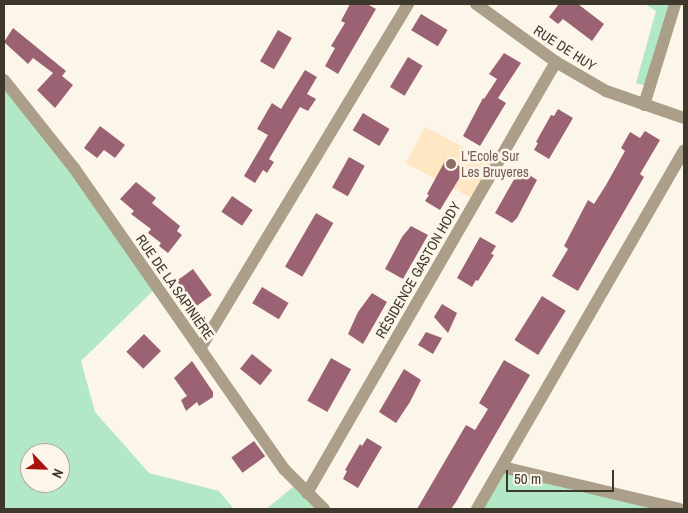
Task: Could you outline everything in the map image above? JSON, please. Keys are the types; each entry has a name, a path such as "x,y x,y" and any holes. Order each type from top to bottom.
{"street":[{"path":"200,349 408,4"},
{"name":"RUE DE HUY","path":"476,4 556,62 606,91 684,118"},
{"path":"644,105 675,4"},
{"name":"RÉSIDENCE GASTON HODY","path":"306,494 556,62"},
{"name":"RUE DE LA SAPINIÈRE","path":"4,80 74,168 284,469 306,494 324,509"},
{"path":"476,509 684,151"},
{"path":"502,467 680,509"}],"shaded area":[{"name":"L'Ecole Sur Les Bruyeres","path":"425,127 497,165 477,201 406,163"}],"green space":[{"path":"645,4 675,4 650,87 636,83 656,11"},
{"path":"4,80 157,287 81,361 95,412 149,473 219,491 234,509 4,509"},
{"path":"502,467 679,509 477,509"},
{"path":"298,483 324,509 266,509"}],"building":[{"path":"350,4 367,4 376,9 338,74 325,66 335,48 331,46 345,23 341,21"},
{"path":"559,4 578,4 604,24 592,41 563,19 558,24 549,17"},
{"path":"421,14 448,30 438,46 411,30"},
{"path":"13,28 66,71 62,76 73,85 55,108 37,90 53,73 33,58 28,64 4,42"},
{"path":"278,30 292,38 274,69 260,61"},
{"path":"504,53 521,63 498,98 506,103 480,146 463,136 483,98 497,79 489,74"},
{"path":"408,57 423,66 405,96 390,87"},
{"path":"305,70 317,77 307,94 316,99 308,111 300,107 269,159 274,162 267,173 263,170 255,183 244,176 268,135 257,129 272,103 281,109"},
{"path":"558,109 573,118 549,159 534,150 538,143 536,142 551,115 554,116"},
{"path":"363,113 390,129 379,146 353,130"},
{"path":"100,126 125,145 115,158 104,150 97,158 84,148"},
{"path":"645,131 660,140 640,174 644,177 578,291 552,276 568,249 564,246 588,200 594,204 606,185 625,151 621,148 630,132 640,138"},
{"path":"349,157 365,166 348,196 332,188"},
{"path":"446,159 465,169 440,210 425,201"},
{"path":"520,169 537,180 517,218 512,223 495,213"},
{"path":"136,182 156,198 152,203 180,226 177,231 182,235 168,253 159,246 161,243 148,233 151,229 131,214 134,211 120,199"},
{"path":"232,196 253,210 242,226 221,212"},
{"path":"316,213 333,223 302,277 285,267"},
{"path":"411,226 428,235 403,279 385,269 402,237"},
{"path":"480,237 496,246 491,254 494,255 478,281 476,280 472,287 457,278"},
{"path":"193,269 212,295 196,307 177,281"},
{"path":"262,287 289,303 279,319 252,303"},
{"path":"372,293 387,302 363,344 348,334 358,312"},
{"path":"542,296 566,311 538,355 514,340"},
{"path":"442,304 457,313 448,333 434,317"},
{"path":"426,332 442,338 433,354 418,345"},
{"path":"144,334 161,351 143,369 126,352"},
{"path":"252,354 272,370 260,385 240,369"},
{"path":"331,358 351,369 327,412 307,401"},
{"path":"504,360 530,375 456,502 451,509 417,509 466,425 475,430 488,409 479,403"},
{"path":"192,361 213,392 213,397 199,406 197,402 186,411 181,400 187,396 174,378"},
{"path":"404,369 421,380 410,402 396,423 379,412"},
{"path":"367,438 382,447 358,488 343,479 347,471 345,470 360,444 362,446"},
{"path":"254,441 265,456 243,473 231,457"}],"place":[{"name":"L'Ecole Sur Les Bruyeres","path":"451,164"}]}
